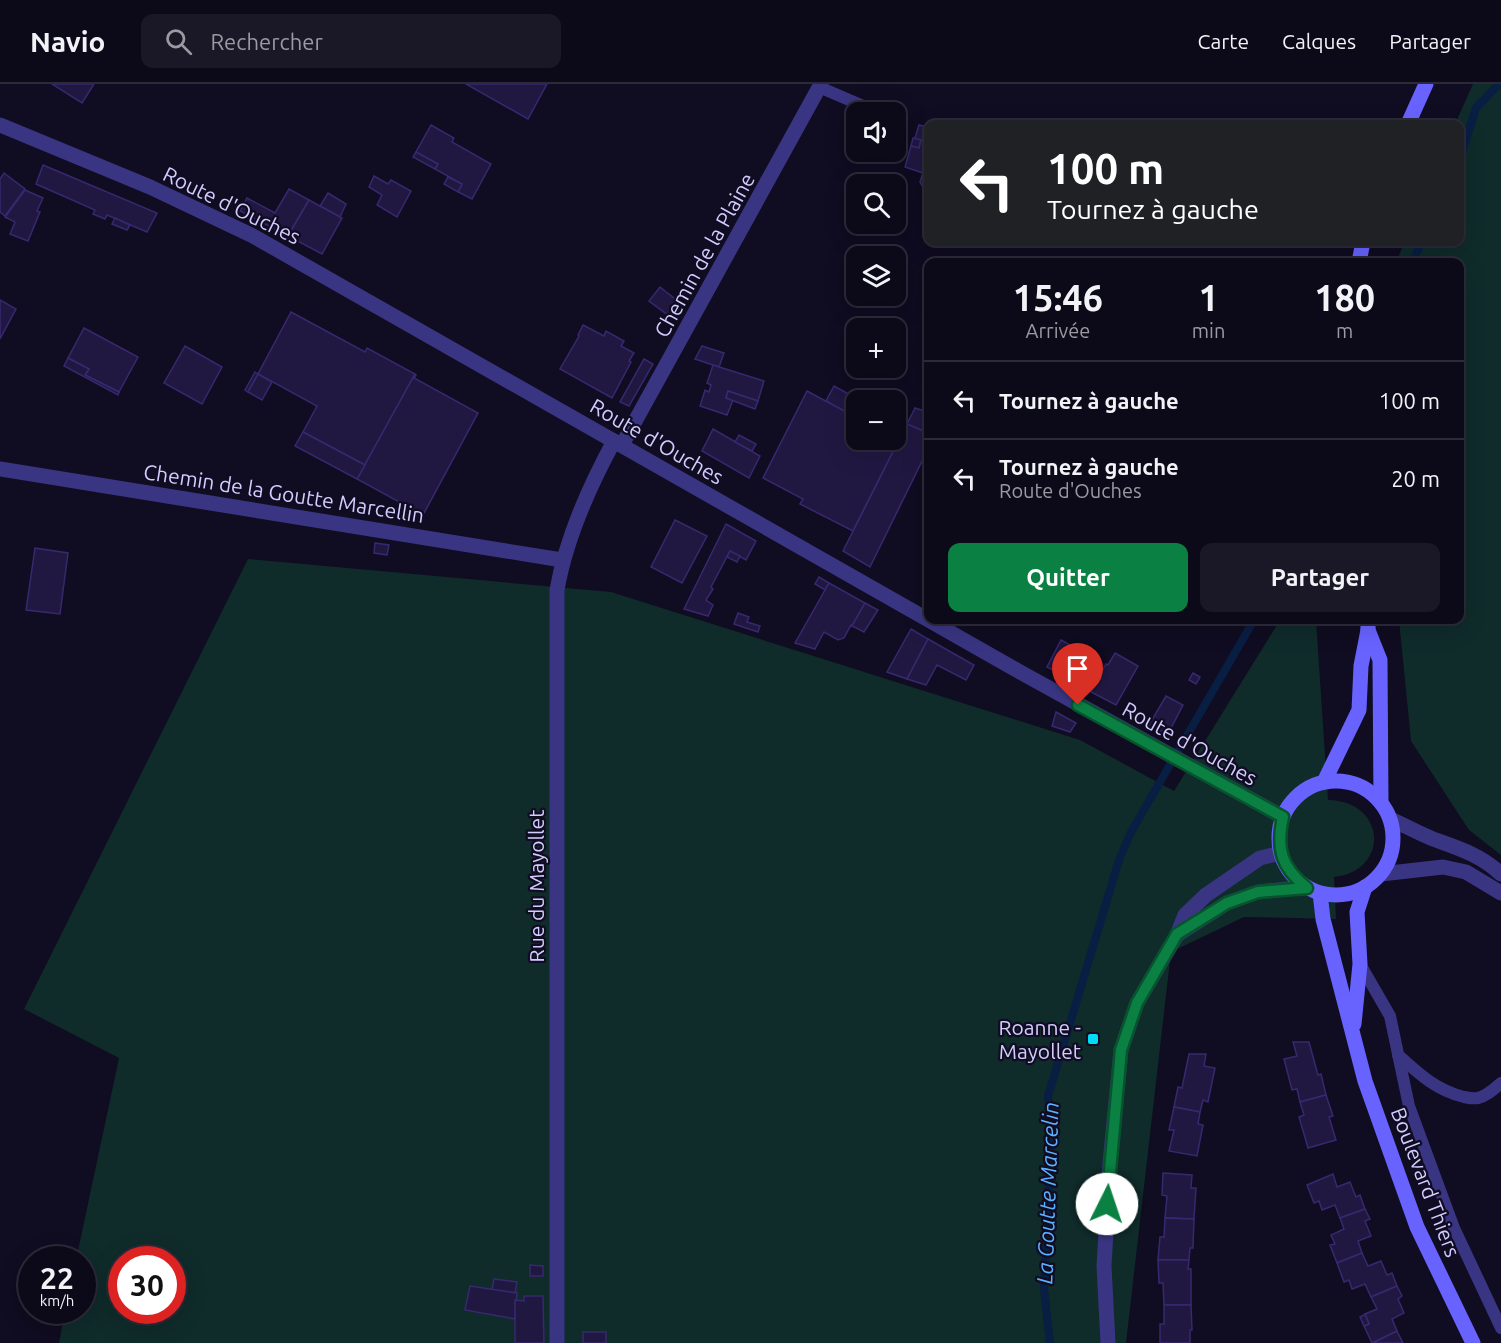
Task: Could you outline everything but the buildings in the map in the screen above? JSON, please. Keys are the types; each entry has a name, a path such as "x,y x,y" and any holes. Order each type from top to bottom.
{"main road":[{"path":"1410,120 1426,84"},
{"path":"1324,782 1359,710 1361,666 1368,625"},
{"path":"1368,625 1380,660 1381,803"},
{"path":"1340,781 1370,792 1381,803 1390,819 1393,838 1390,857 1381,873 1365,887 1351,893 1335,895 1314,890 1296,878 1287,867 1281,853 1279,835 1283,817 1292,801 1307,789 1324,782 1340,781"},
{"name":"Boulevard Thiers","path":"1353,1032 1360,964 1357,912 1365,887"},
{"name":"Boulevard Thiers","path":"1314,890 1365,1081 1417,1227 1473,1343"}],"street":[{"name":"Chemin de la Plaine","path":"618,443 820,86"},
{"name":"Route d'Ouches","path":"0,125 150,187 253,236 924,617"},
{"name":"Rue du Mayollet","path":"557,1343 557,590 562,560 594,481 618,443"},
{"name":"Chemin de la Goutte Marcellin","path":"0,469 562,560"},
{"name":"Route d'Ouches","path":"936,624 1156,749 1283,817"},
{"path":"1390,819 1478,856 1501,874"},
{"path":"1108,1343 1104,1266 1110,1163 1121,1050 1137,1003 1177,934 1185,915 1206,895 1260,858 1281,853"},
{"path":"1381,873 1443,867 1466,872 1501,893"},
{"path":"1177,934 1227,903 1258,892 1314,890"}],"lane":[{"path":"820,86 855,102"},
{"path":"1360,964 1390,1016 1409,1106 1454,1228 1501,1328"},
{"path":"1398,1054 1426,1081 1456,1095 1474,1099 1486,1096 1501,1083"}],"green space":[{"path":"1473,84 1501,84 1501,855 1469,830 1411,741 1399,624 1464,624 1464,258 1398,258 1403,246 1464,246 1464,120 1457,120"},
{"path":"248,559 611,592 1080,740 1174,791 1278,624 1316,624 1328,800 1347,803 1362,812 1371,823 1374,837 1372,850 1365,863 1352,872 1334,877 1336,919 1244,917 1171,952 1126,1343 59,1343 63,1324 96,1324 96,1246 79,1246 119,1058 24,1009"}],"waterway":[{"name":"La Goutte Marcelin","path":"1464,146 1476,108 1499,84"},
{"name":"La Goutte Marcelin","path":"1414,258 1420,246"},
{"name":"La Goutte Marcelin","path":"1050,1343 1044,1289 1051,1140 1048,1096 1119,860 1131,832 1252,624"}],"place":[{"name":"Roanne - Mayollet","path":"1093,1039"}],"route":[{"path":"1078,705 1283,817 1279,835 1281,853 1287,867 1307,888 1258,892 1227,903 1177,934 1137,1003 1121,1050 1107,1204"}]}
